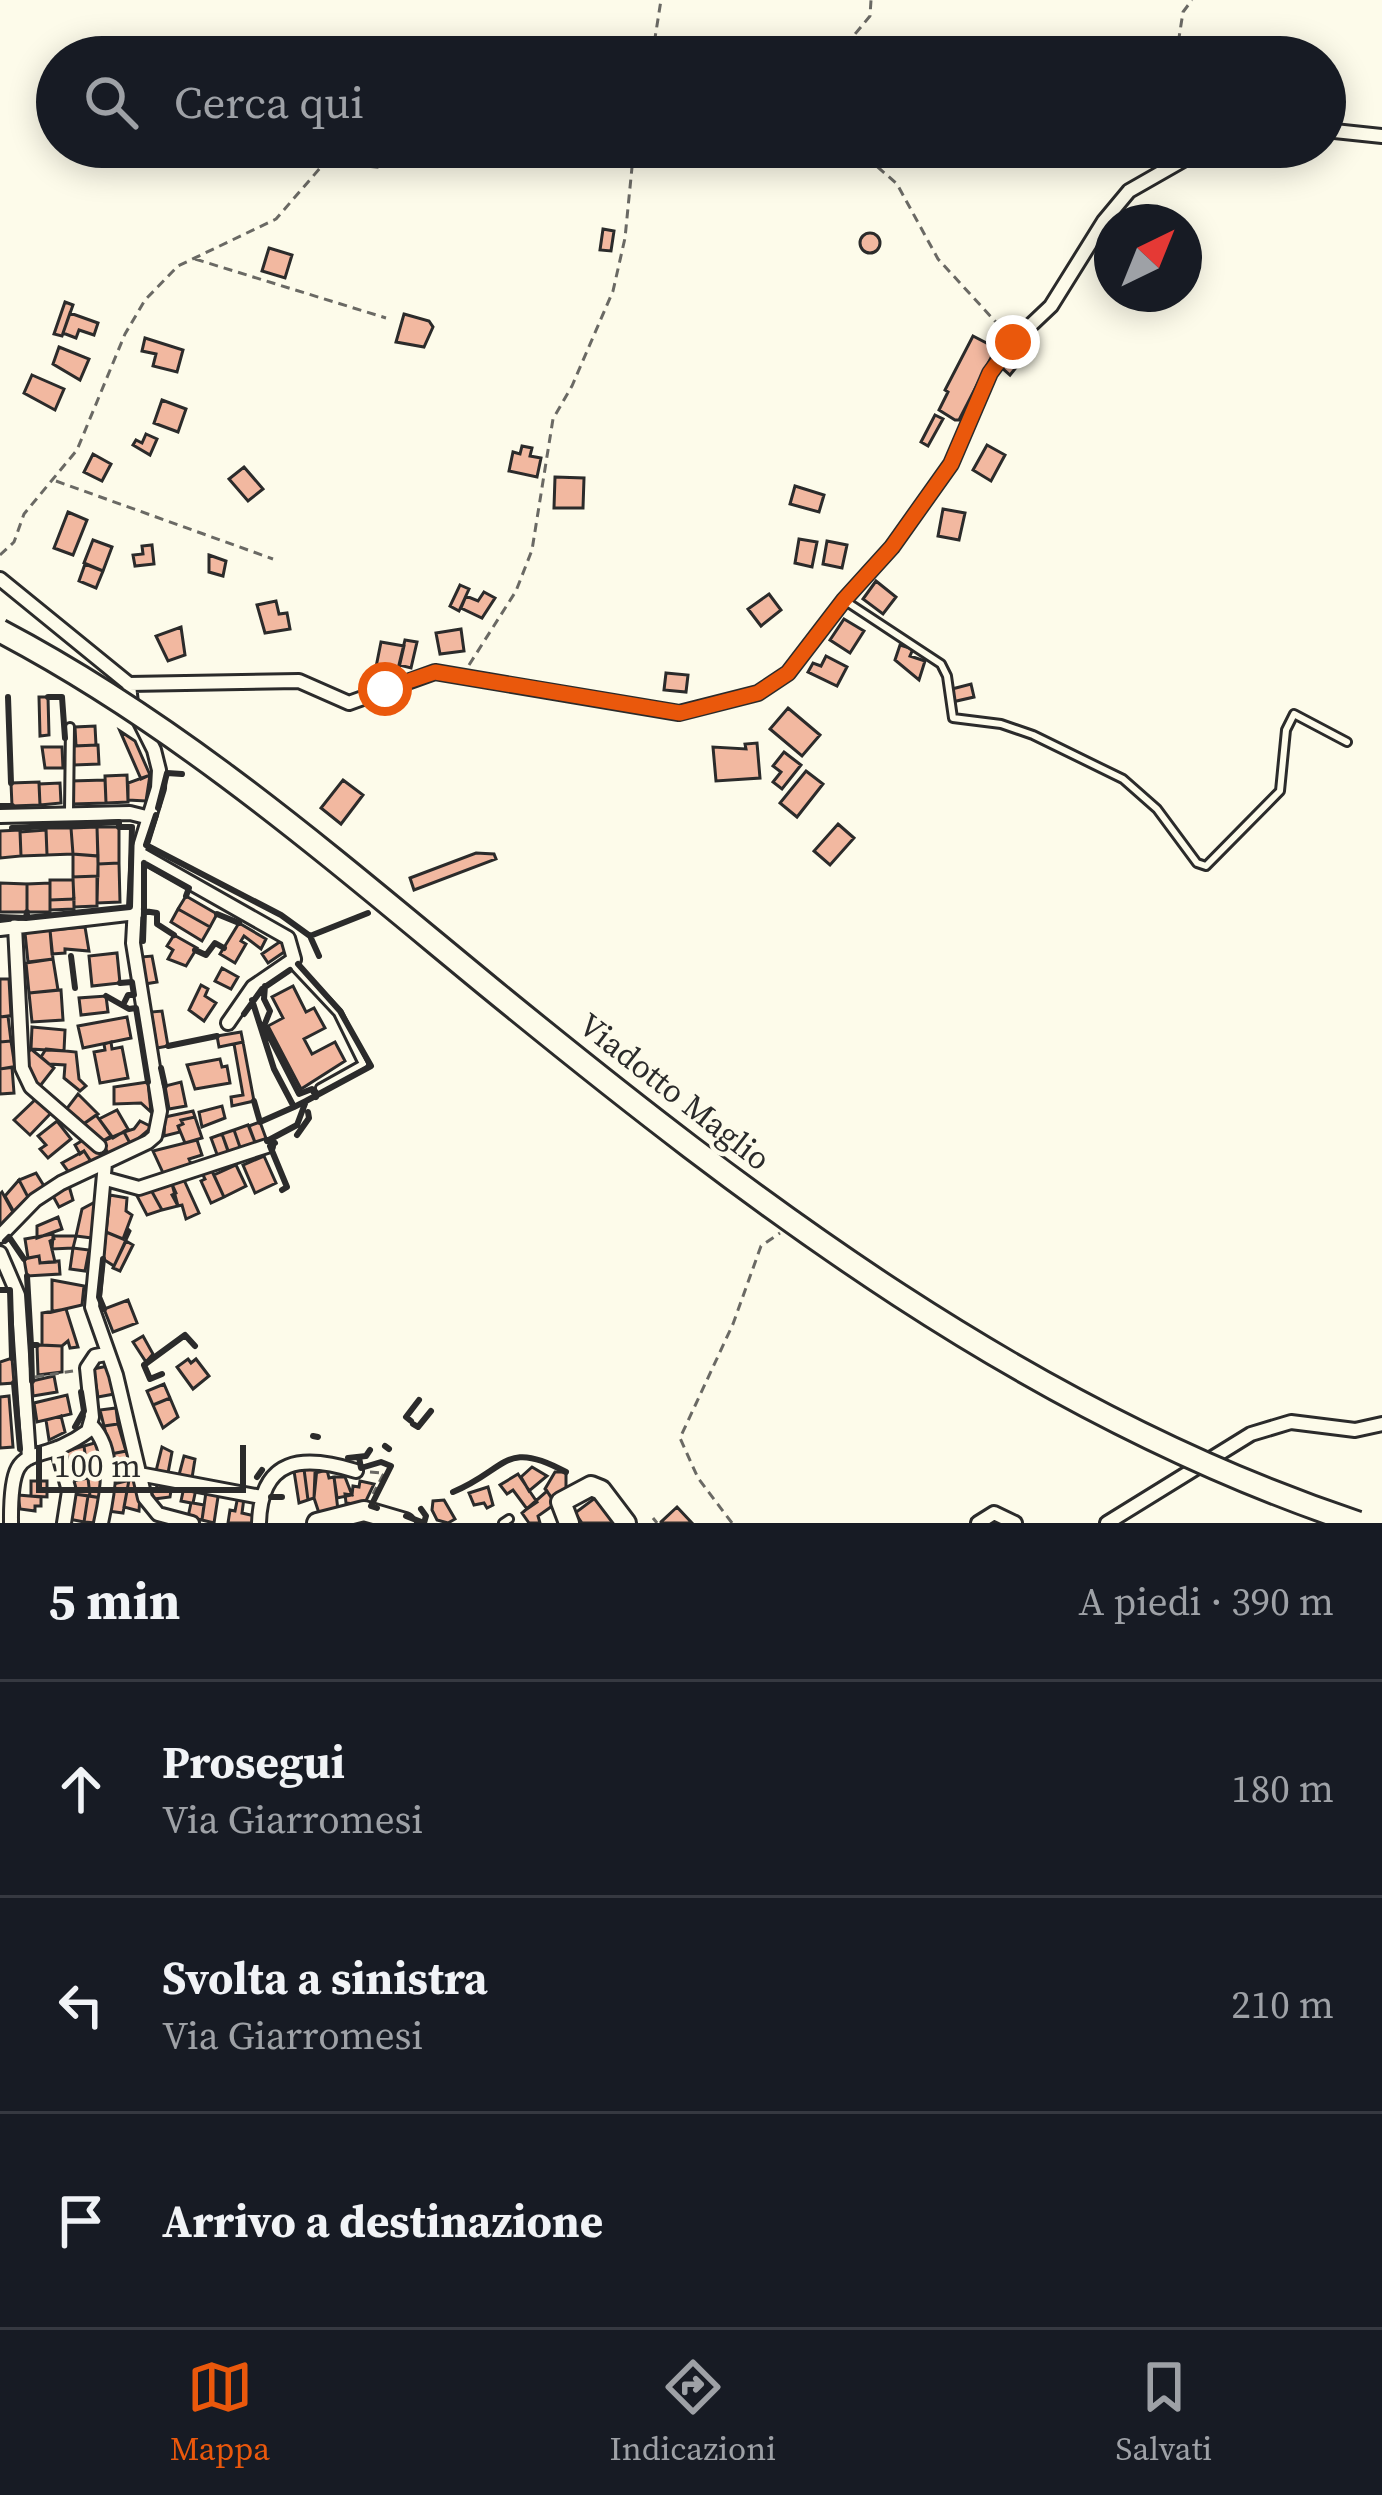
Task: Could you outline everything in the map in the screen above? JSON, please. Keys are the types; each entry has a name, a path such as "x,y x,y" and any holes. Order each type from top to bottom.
{"main road":[{"name":"Viadotto Maglio","path":"0,631 69,667 248,789 746,1190 881,1286 1120,1425 1358,1523"},
{"path":"569,1523 560,1505 569,1495 595,1486 626,1523"},
{"path":"317,1523 364,1511 405,1523"}],"street":[{"path":"1346,132 1382,136"},
{"path":"0,579 129,684 299,681 350,703 435,672 680,713 758,693 788,673 892,547 951,464 990,373 1013,342 1051,306 1104,221 1129,191 1169,168"},
{"path":"0,1236 35,1200 105,1157 148,1142 160,1111 133,944 138,853 159,770 131,704 129,684"},
{"path":"0,816 146,817"},
{"path":"138,853 288,938 295,953 290,962 253,987 228,1023"},
{"path":"136,913 7,927 22,1068 32,1087 105,1157 92,1306 116,1375 139,1474 152,1510 192,1523"},
{"path":"106,1179 139,1188 267,1146"},
{"path":"0,1253 18,1295 29,1458"},
{"path":"101,1523 108,1474 100,1434 91,1425 87,1368 95,1356 106,1354"},
{"path":"1107,1523 1251,1434 1291,1422 1355,1430 1382,1424"},
{"path":"11,1523 11,1480 16,1467 82,1436 91,1425"},
{"path":"57,1448 69,1490 64,1523"},
{"path":"259,1523 261,1497 269,1476 278,1471 312,1462 356,1471"},
{"path":"139,1474 261,1497"},
{"path":"978,1523 994,1514 1015,1523"}],"lane":[{"path":"844,600 941,664 953,718 1001,724 1033,735 1123,779 1157,809 1197,863 1207,866 1280,791 1286,730 1294,714 1347,742"},
{"path":"70,727 70,815"},
{"path":"290,962 338,1013 363,1064 320,1088"}],"path":[{"path":"655,36 661,0"},
{"path":"853,36 870,16 871,0"},
{"path":"1179,36 1183,12 1192,0"},
{"path":"0,555 14,542 24,514 82,441 125,334 145,300 160,282 193,259 276,219 320,168"},
{"path":"461,676 516,592 532,550 553,419 613,291 625,238 632,168"},
{"path":"879,168 897,184 938,259 1013,342"},
{"path":"193,259 386,318"},
{"path":"54,480 274,559"},
{"path":"732,1523 698,1478 680,1438 716,1363 761,1246 782,1232"},
{"path":"21,1379 87,1368"},
{"path":"356,1471 384,1473 364,1511"}],"building":[{"path":"603,229 614,231 611,251 600,250"},
{"path":"870,233 880,243 870,253 860,243"},
{"path":"269,248 292,255 285,278 262,271"},
{"path":"65,302 73,305 62,336 54,334"},
{"path":"70,313 98,323 94,335 79,330 76,338 63,333"},
{"path":"404,314 429,321 433,327 424,347 396,342"},
{"path":"973,336 996,348 955,420 939,410"},
{"path":"145,338 183,350 177,372 153,366 156,354 142,351"},
{"path":"1019,346 1028,353 1010,375 1001,367"},
{"path":"59,347 89,359 80,380 53,364"},
{"path":"32,375 64,389 55,410 24,393"},
{"path":"162,400 186,409 178,432 154,423"},
{"path":"935,415 943,419 928,446 921,442"},
{"path":"146,434 157,439 150,455 133,445 136,440 142,443"},
{"path":"987,445 1005,455 991,481 973,470"},
{"path":"522,446 532,448 530,456 541,458 537,477 509,471 513,452 520,454"},
{"path":"93,454 111,464 102,481 84,472"},
{"path":"244,467 263,489 248,501 229,479"},
{"path":"555,477 584,478 583,508 554,508"},
{"path":"795,486 824,495 819,512 790,504"},
{"path":"943,509 965,513 959,540 938,536"},
{"path":"68,512 87,520 73,555 54,548"},
{"path":"799,539 817,542 812,567 795,563"},
{"path":"93,540 112,547 103,571 84,563"},
{"path":"827,541 847,545 842,568 823,564"},
{"path":"152,545 154,564 135,566 133,555 143,554 142,546"},
{"path":"209,555 226,561 223,576 209,572"},
{"path":"85,564 103,571 96,588 79,581"},
{"path":"876,581 896,597 883,614 863,599"},
{"path":"460,585 469,589 459,611 450,606"},
{"path":"484,592 495,598 482,618 461,608 466,596 478,601"},
{"path":"769,594 781,610 761,626 748,609"},
{"path":"276,601 279,614 287,613 290,629 265,633 257,605"},
{"path":"844,619 864,631 850,653 830,640"},
{"path":"181,627 185,655 168,661 156,636"},
{"path":"461,629 464,651 440,654 436,633"},
{"path":"405,640 417,642 411,668 399,665"},
{"path":"381,642 404,646 398,672 376,667"},
{"path":"900,645 913,649 910,656 925,661 919,680 895,660"},
{"path":"826,656 847,667 837,686 808,672 813,663 821,666"},
{"path":"666,673 688,675 686,692 664,690"},
{"path":"971,684 974,697 952,702 952,689"},
{"path":"39,697 48,697 49,735 40,736"},
{"path":"788,708 820,735 802,756 770,729"},
{"path":"95,726 96,745 76,746 75,727"},
{"path":"120,731 135,741 150,775 141,779"},
{"path":"757,743 760,778 716,781 713,747 746,749 745,744"},
{"path":"98,745 99,764 74,765 73,746"},
{"path":"42,747 62,747 63,768 45,768"},
{"path":"784,752 801,765 782,789 773,782 781,772 773,766"},
{"path":"806,771 823,784 797,817 780,803"},
{"path":"127,775 128,802 106,803 105,776"},
{"path":"150,775 146,801 128,800 128,783"},
{"path":"105,780 106,803 72,804 71,781"},
{"path":"343,780 363,795 341,824 321,808"},
{"path":"39,782 40,805 12,806 11,783"},
{"path":"60,783 61,803 40,805 39,784"},
{"path":"838,824 854,838 830,865 814,851"},
{"path":"97,827 98,856 73,854 71,828"},
{"path":"97,827 119,827 119,863 98,864"},
{"path":"46,828 71,828 73,854 47,855"},
{"path":"20,830 21,856 0,858 0,831"},
{"path":"46,830 47,855 21,856 20,832"},
{"path":"476,853 494,854 496,859 414,890 410,878"},
{"path":"73,854 98,856 98,876 73,877"},
{"path":"119,863 120,902 97,903 98,864"},
{"path":"97,876 97,906 74,907 73,877"},
{"path":"50,880 73,880 74,899 50,900"},
{"path":"0,883 27,884 27,912 0,912"},
{"path":"50,883 50,912 27,912 27,884"},
{"path":"186,896 217,914 210,927 178,909"},
{"path":"74,899 74,909 50,910 50,900"},
{"path":"178,909 210,927 202,941 171,922"},
{"path":"239,923 266,939 261,949 244,936 241,941 246,944 235,963 220,954"},
{"path":"85,927 89,951 65,949 65,953 52,954 50,930"},
{"path":"50,930 53,959 28,962 25,933"},
{"path":"174,935 197,948 186,966 168,959 173,950 167,946"},
{"path":"281,941 287,950 268,963 262,954"},
{"path":"117,953 120,983 92,986 89,956"},
{"path":"152,956 157,982 145,984 141,957"},
{"path":"53,959 58,990 29,993 26,963"},
{"path":"222,968 238,977 231,989 215,981"},
{"path":"0,979 9,979 11,1016 0,1017"},
{"path":"201,985 208,989 205,996 216,1003 204,1021 189,1010"},
{"path":"293,986 306,1012 314,1008 325,1028 304,1039 312,1054 335,1042 345,1061 301,1089 268,1026 283,1018 272,997"},
{"path":"61,990 63,1020 32,1022 29,993"},
{"path":"106,996 108,1012 81,1015 79,998"},
{"path":"162,1011 168,1046 157,1048 151,1012"},
{"path":"8,1016 11,1041 0,1042 0,1017"},
{"path":"127,1017 131,1038 83,1048 78,1026"},
{"path":"32,1027 65,1030 64,1051 31,1049"},
{"path":"241,1032 243,1042 219,1047 217,1036"},
{"path":"11,1041 15,1067 0,1069 0,1042"},
{"path":"111,1042 112,1049 122,1047 128,1078 100,1083 94,1052 105,1050 104,1044"},
{"path":"243,1042 254,1101 232,1106 231,1097 243,1095 234,1044"},
{"path":"31,1049 54,1068 40,1086 30,1077 25,1056"},
{"path":"46,1049 76,1052 79,1079 86,1086 80,1091 64,1078 65,1065 49,1064 41,1057"},
{"path":"220,1059 222,1067 227,1066 230,1083 195,1089 187,1065"},
{"path":"12,1067 14,1093 0,1094 0,1069"},
{"path":"148,1082 151,1112 141,1103 114,1104 114,1087"},
{"path":"181,1082 186,1106 169,1109 165,1086"},
{"path":"78,1094 98,1114 82,1125 65,1111"},
{"path":"38,1097 54,1110 30,1135 14,1120"},
{"path":"222,1106 225,1118 202,1127 199,1112"},
{"path":"117,1110 128,1129 113,1138 99,1119"},
{"path":"193,1111 195,1117 181,1120 180,1132 164,1136 165,1117"},
{"path":"96,1115 111,1136 101,1142 82,1125"},
{"path":"195,1117 202,1138 185,1143 178,1126 181,1120"},
{"path":"57,1121 71,1139 48,1158 38,1136"},
{"path":"140,1121 152,1127 131,1145 124,1132"},
{"path":"260,1122 267,1141 256,1145 249,1126"},
{"path":"248,1125 256,1145 241,1150 234,1130"},
{"path":"234,1130 241,1150 229,1154 222,1134"},
{"path":"124,1132 131,1145 109,1155 101,1142"},
{"path":"222,1134 229,1153 218,1157 211,1138"},
{"path":"88,1137 103,1144 109,1155 92,1163 84,1151 80,1154 75,1145"},
{"path":"197,1140 202,1155 189,1159 192,1166 164,1175 153,1151"},
{"path":"84,1151 92,1163 70,1174 62,1163"},
{"path":"264,1156 276,1183 255,1193 243,1165"},
{"path":"236,1165 246,1186 224,1197 214,1175"},
{"path":"211,1169 224,1197 211,1203 201,1181 205,1179 202,1173"},
{"path":"36,1173 44,1186 29,1199 19,1180"},
{"path":"19,1180 29,1199 15,1214 5,1196"},
{"path":"184,1180 199,1213 186,1219 172,1195 176,1193 172,1184"},
{"path":"172,1184 178,1206 162,1210 151,1190"},
{"path":"69,1186 73,1200 59,1207 53,1196"},
{"path":"151,1190 162,1210 147,1215 136,1194"},
{"path":"0,1194 13,1212 0,1226"},
{"path":"110,1195 127,1198 126,1211 132,1215 123,1239 106,1232"},
{"path":"97,1201 92,1238 76,1236 82,1209"},
{"path":"58,1217 62,1229 37,1238 37,1226"},
{"path":"128,1229 114,1266 103,1259 106,1232 123,1239"},
{"path":"53,1234 55,1262 28,1258 25,1239"},
{"path":"53,1236 76,1236 73,1248 52,1249"},
{"path":"126,1241 133,1245 120,1271 113,1268"},
{"path":"73,1248 89,1250 85,1271 70,1269"},
{"path":"39,1256 40,1263 59,1261 60,1274 27,1276 24,1259"},
{"path":"52,1280 84,1286 82,1305 52,1312"},
{"path":"128,1300 137,1323 113,1332 104,1309"},
{"path":"66,1309 78,1347 70,1348 68,1341 62,1346 42,1345 42,1313"},
{"path":"143,1336 153,1354 146,1362 133,1342"},
{"path":"37,1345 62,1346 62,1372 38,1375"},
{"path":"12,1358 14,1383 0,1384 0,1362"},
{"path":"188,1359 191,1363 196,1359 209,1376 193,1389 177,1367"},
{"path":"108,1366 114,1394 98,1397 93,1369"},
{"path":"54,1376 57,1392 33,1396 32,1381"},
{"path":"164,1384 170,1398 153,1405 147,1391"},
{"path":"67,1395 71,1414 37,1422 34,1403"},
{"path":"9,1396 13,1447 0,1448 0,1397"},
{"path":"170,1398 178,1417 163,1428 153,1405"},
{"path":"116,1408 118,1424 104,1426 100,1410"},
{"path":"61,1416 65,1432 49,1440 46,1420"},
{"path":"118,1424 126,1451 111,1454 104,1426"},
{"path":"98,1442 103,1475 88,1478 84,1446"},
{"path":"84,1446 88,1478 73,1481 66,1451"},
{"path":"162,1447 172,1452 168,1473 156,1471"},
{"path":"126,1451 131,1465 113,1471 111,1454"},
{"path":"184,1456 195,1459 192,1478 179,1475"},
{"path":"131,1465 135,1479 114,1484 113,1471"},
{"path":"532,1467 547,1476 529,1491 521,1477"},
{"path":"317,1468 314,1498 308,1500 304,1469"},
{"path":"304,1469 308,1500 299,1503 294,1471"},
{"path":"327,1470 329,1478 334,1477 338,1510 320,1516 314,1498 315,1473"},
{"path":"555,1472 566,1472 566,1489 552,1498 545,1489"},
{"path":"518,1474 537,1502 527,1509 513,1490 507,1494 500,1485"},
{"path":"103,1475 102,1498 90,1496 88,1478"},
{"path":"334,1477 345,1477 352,1495 337,1498"},
{"path":"88,1478 90,1496 74,1494 73,1481"},
{"path":"134,1479 139,1511 124,1507 129,1480"},
{"path":"129,1480 123,1513 108,1511 112,1484"},
{"path":"31,1481 47,1481 47,1497 31,1496"},
{"path":"158,1481 172,1484 170,1497 154,1499 150,1488 156,1490"},
{"path":"360,1481 374,1484 364,1505 346,1503 345,1494 352,1495"},
{"path":"184,1487 196,1489 193,1503 204,1505 202,1520 188,1517 191,1503 181,1501"},
{"path":"488,1487 493,1505 474,1505 469,1493"},
{"path":"547,1491 555,1504 538,1516 540,1523 529,1523 522,1513"},
{"path":"206,1492 221,1495 214,1523 202,1520"},
{"path":"74,1494 88,1496 84,1522 69,1519"},
{"path":"18,1495 41,1497 41,1506 35,1506 35,1511 20,1509"},
{"path":"599,1495 619,1523 582,1523 575,1513"},
{"path":"88,1496 102,1498 97,1523 84,1522"},
{"path":"238,1496 244,1498 242,1513 255,1516 255,1523 228,1523"},
{"path":"444,1500 455,1519 448,1523 437,1520 432,1510 433,1501"},
{"path":"677,1507 692,1523 661,1523 661,1522"}],"wall":[{"path":"8,697 11,783"},
{"path":"48,697 62,697 65,738"},
{"path":"158,808 167,773 182,774"},
{"path":"0,806 12,806"},
{"path":"156,815 146,845 281,915 310,936 319,956"},
{"path":"12,828 119,822 119,827 132,827 130,907 26,918"},
{"path":"144,863 144,911 157,913 157,924 174,935"},
{"path":"144,863 189,888 186,896"},
{"path":"143,941 144,911"},
{"path":"0,917 26,918 27,912"},
{"path":"310,936 368,913"},
{"path":"217,914 239,923"},
{"path":"195,950 206,955 215,943 224,948"},
{"path":"71,956 75,988"},
{"path":"267,1141 297,1125 306,1101 371,1066 340,1011 298,964"},
{"path":"244,1014 262,989 290,970"},
{"path":"120,983 132,982 134,995 128,995 123,1005"},
{"path":"265,986 270,1011 264,1026 299,1094 312,1089 316,1097"},
{"path":"106,996 136,1008 148,1082"},
{"path":"252,1000 274,1069 294,1107 306,1101"},
{"path":"168,1046 217,1036"},
{"path":"161,1068 165,1086"},
{"path":"254,1101 260,1122 294,1107"},
{"path":"297,1135 308,1112"},
{"path":"275,1143 270,1146 287,1187 282,1190"},
{"path":"5,1241 9,1237 24,1259"},
{"path":"103,1259 99,1297 104,1309"},
{"path":"27,1276 31,1345 37,1345"},
{"path":"0,1290 10,1290 12,1358"},
{"path":"162,1374 150,1379 144,1365 185,1335 195,1346"},
{"path":"31,1345 32,1381"},
{"path":"14,1383 20,1449"},
{"path":"75,1427 84,1411 81,1392"},
{"path":"411,1421 406,1417 419,1400"},
{"path":"413,1424 418,1427 431,1411"},
{"path":"313,1436 318,1437"},
{"path":"385,1446 389,1449"},
{"path":"348,1458 366,1456 370,1450"},
{"path":"359,1457 361,1468 381,1462 391,1466 371,1506 377,1508"},
{"path":"453,1492 517,1458 546,1462 566,1472"},
{"path":"257,1477 262,1470"},
{"path":"271,1497 282,1497"},
{"path":"406,1516 424,1523 421,1509"}],"route":[{"path":"385,689 435,672 680,713 758,693 788,673 892,547 951,464 990,373 1013,342"}]}
